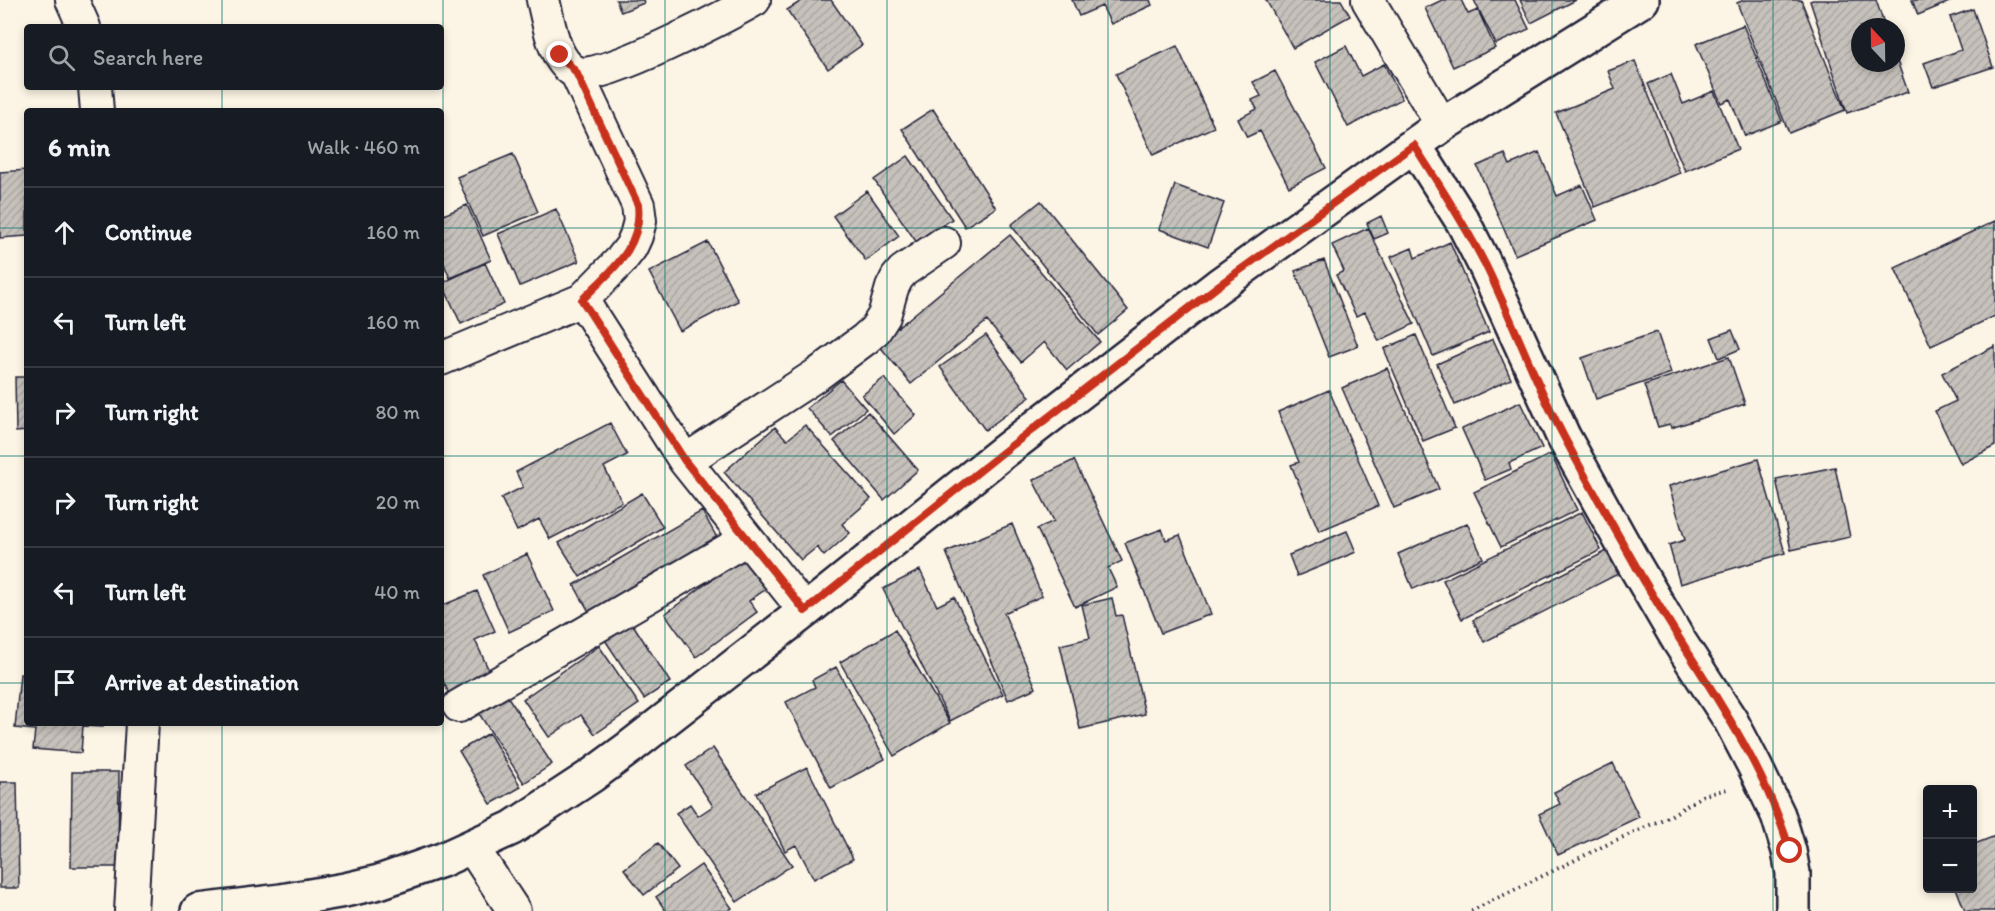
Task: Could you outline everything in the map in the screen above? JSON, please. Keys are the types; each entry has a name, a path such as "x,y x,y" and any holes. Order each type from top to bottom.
{"street":[{"path":"72,0 83,24"},
{"path":"444,358 582,300 621,260 636,236 640,221 638,205 576,72 560,55 543,0"},
{"path":"576,72 594,73 631,60 691,33 754,0"},
{"path":"1368,0 1442,125"},
{"path":"198,911 281,902 345,890 413,871 512,828 591,776 1218,286 1442,125 1642,0"},
{"path":"95,90 97,108"},
{"path":"1414,145 1463,222 1563,436 1634,564 1679,641 1731,722 1759,775 1778,815 1790,851 1793,873 1793,911"},
{"path":"685,461 818,374 865,339 875,330 884,316 897,278 903,271 944,243"},
{"path":"582,300 685,461 805,611"},
{"path":"459,706 747,539"},
{"path":"131,911 142,726"},
{"path":"472,847 514,911"}],"path":[{"path":"1471,911 1670,816 1702,796 1749,784 1759,775"}],"building":[{"path":"616,0 643,0 644,3 621,12"},
{"path":"803,0 831,0 862,45 828,69 787,10"},
{"path":"1072,0 1150,0 1152,5 1111,24 1102,6 1079,16"},
{"path":"1266,0 1341,0 1350,16 1293,48"},
{"path":"1442,0 1461,0 1468,14 1478,10 1495,48 1453,67 1425,8"},
{"path":"1474,0 1515,0 1529,29 1496,44"},
{"path":"1520,0 1576,0 1531,23"},
{"path":"1744,0 1801,0 1845,110 1789,133 1737,3"},
{"path":"1876,0 1882,18 1851,18 1851,72 1901,72 1908,92 1847,113 1810,1"},
{"path":"1912,0 1954,0 1918,15"},
{"path":"1973,9 1993,67 1933,87 1924,63 1961,50 1950,17"},
{"path":"1743,25 1782,121 1745,136 1730,99 1721,103 1696,44"},
{"path":"1177,46 1214,127 1153,155 1116,74"},
{"path":"1346,46 1361,76 1384,64 1402,99 1348,127 1315,62"},
{"path":"1635,61 1680,173 1595,207 1556,113 1615,89 1608,71"},
{"path":"1275,71 1326,168 1289,187 1260,131 1247,137 1238,119 1257,109 1252,100 1261,96 1253,82"},
{"path":"1671,74 1683,104 1714,91 1738,149 1685,171 1648,84"},
{"path":"933,109 996,208 965,227 902,129"},
{"path":"1539,152 1557,196 1582,185 1597,220 1515,255 1477,166 1505,154 1510,165"},
{"path":"513,154 538,212 483,236 457,177"},
{"path":"908,156 952,219 917,243 874,180"},
{"path":"24,170 24,236 0,238 0,172"},
{"path":"1175,185 1224,203 1208,247 1159,229"},
{"path":"867,191 899,236 866,261 833,216"},
{"path":"1041,201 1128,310 1098,335 1011,225"},
{"path":"467,205 491,260 450,278 444,264 444,215"},
{"path":"556,209 579,261 520,286 498,234"},
{"path":"1381,216 1388,233 1374,239 1367,223"},
{"path":"1995,221 1995,316 1931,346 1895,268"},
{"path":"1368,228 1414,324 1379,341 1365,312 1356,316 1336,275 1344,271 1332,245"},
{"path":"1010,235 1100,342 1067,370 1044,342 1021,362 987,321 911,384 878,344"},
{"path":"708,242 738,301 680,331 649,272"},
{"path":"1450,242 1489,332 1433,356 1391,257 1412,248 1415,258"},
{"path":"1324,260 1358,346 1329,357 1295,271"},
{"path":"485,263 504,304 461,324 444,287 444,282"},
{"path":"1732,330 1740,349 1719,358 1711,338"},
{"path":"1657,332 1671,373 1596,399 1582,358"},
{"path":"986,335 1030,397 985,430 940,367"},
{"path":"1416,335 1455,428 1423,441 1384,349"},
{"path":"1493,339 1511,379 1455,405 1437,364"},
{"path":"1995,346 1995,446 1961,464 1935,411 1956,401 1942,373"},
{"path":"1729,357 1745,404 1671,428 1670,424 1658,427 1644,385"},
{"path":"1387,368 1439,489 1394,508 1342,388"},
{"path":"15,377 24,377 24,431 16,432"},
{"path":"884,378 916,415 894,434 862,395"},
{"path":"841,380 866,409 832,437 807,408"},
{"path":"1329,390 1378,506 1319,531 1291,465 1299,462 1278,412"},
{"path":"1520,402 1542,448 1509,463 1511,469 1485,480 1462,429"},
{"path":"868,412 918,470 884,500 834,441"},
{"path":"610,423 627,455 604,467 622,502 550,539 539,519 517,531 501,498 523,487 516,472"},
{"path":"805,425 871,499 842,524 850,533 824,556 817,547 801,560 724,472 775,427 787,440"},
{"path":"1551,454 1577,510 1501,547 1474,492"},
{"path":"1758,459 1785,553 1680,584 1669,545 1685,540 1669,486"},
{"path":"1074,460 1122,561 1108,568 1117,587 1075,607 1037,529 1054,521 1033,480"},
{"path":"1835,467 1850,537 1791,550 1776,479"},
{"path":"642,493 663,527 580,577 559,543"},
{"path":"702,511 720,543 592,617 574,585"},
{"path":"1582,512 1601,550 1462,619 1443,580"},
{"path":"1467,523 1483,558 1413,589 1398,554"},
{"path":"1012,524 1042,596 1004,613 1036,688 1008,700 946,552"},
{"path":"1162,529 1166,540 1180,535 1211,614 1161,633 1125,543"},
{"path":"1347,531 1356,552 1297,576 1289,555"},
{"path":"1607,551 1618,574 1484,642 1473,620"},
{"path":"748,553 772,585 749,601 757,612 696,657 665,614"},
{"path":"527,554 554,611 509,632 483,575"},
{"path":"920,570 937,606 954,597 1003,694 950,721 883,589"},
{"path":"477,591 495,631 475,640 491,675 449,694 444,683 444,605"},
{"path":"1112,598 1116,616 1122,615 1145,714 1080,729 1060,645 1090,638 1082,605"},
{"path":"632,623 670,682 644,699 605,640"},
{"path":"895,630 950,723 894,756 840,662"},
{"path":"599,646 639,704 595,734 581,715 549,737 523,699"},
{"path":"836,667 885,759 831,788 786,702 815,687 812,680"},
{"path":"20,674 24,674 24,726 83,726 81,753 33,749 35,730 15,728"},
{"path":"504,691 552,764 524,783 476,709"},
{"path":"489,733 521,787 491,804 459,751"},
{"path":"713,748 792,865 737,902 676,813 690,804 698,816 713,806 686,766"},
{"path":"1613,763 1639,817 1558,855 1539,814 1560,804 1554,792"},
{"path":"807,767 853,859 814,879 796,845 785,851 756,793"},
{"path":"72,772 119,772 118,867 71,867"},
{"path":"0,782 17,782 19,888 0,888"},
{"path":"1995,836 1995,911 1965,911 1958,893 1977,893 1977,843"},
{"path":"658,843 678,869 644,895 624,869"},
{"path":"701,865 732,908 728,911 666,911 656,897"}],"route":[{"path":"560,55 576,72 638,205 640,221 631,247 582,300 685,461 805,611 1002,453 1218,286 1414,145 1463,222 1563,436 1634,564 1679,641 1731,722 1755,767 1778,815 1790,851"}]}
